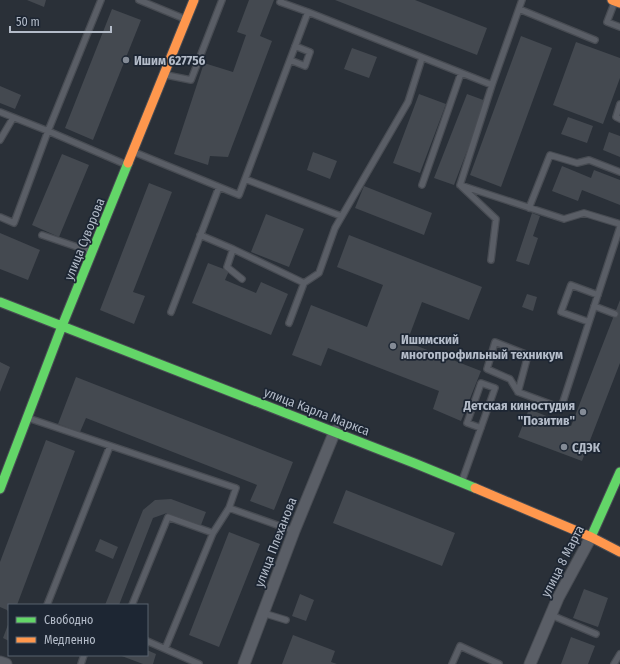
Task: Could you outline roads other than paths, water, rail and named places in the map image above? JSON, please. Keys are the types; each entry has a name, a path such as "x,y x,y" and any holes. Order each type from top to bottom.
{"main road":[{"name":"улица Суворова","path":"0,489 7,463 27,418 62,326 134,152 194,0"},
{"name":"улица Карла Маркса","path":"0,302 335,431 591,537 620,552"},
{"name":"улица 8 Марта","path":"591,537 620,472"}],"street":[{"name":"улица Плеханова","path":"244,664 294,531 335,431"},
{"name":"улица 8 Марта","path":"530,664 550,615 591,537"},
{"path":"0,662 6,664"}],"lane":[{"path":"0,217 14,223 48,131 101,0"},
{"path":"139,0 186,19"},
{"path":"164,74 191,80 222,0"},
{"path":"281,0 280,2 492,85"},
{"path":"460,185 492,85 522,0"},
{"path":"616,1 607,22 620,27"},
{"path":"519,9 595,40"},
{"path":"134,152 239,195 308,12"},
{"path":"290,60 305,66 310,52 295,46"},
{"path":"290,323 304,283 319,273 335,228 341,216 408,102 422,58"},
{"path":"422,185 461,73"},
{"path":"620,104 616,117 620,119"},
{"path":"0,112 128,165"},
{"path":"0,140 13,118"},
{"path":"529,208 550,155 577,163 589,160 620,172"},
{"path":"245,179 341,216"},
{"path":"460,185 564,219 584,213 620,226 561,408 518,392 510,379 487,369 495,342 528,355 518,392"},
{"path":"460,185 496,219 491,260"},
{"path":"171,312 219,187"},
{"path":"42,235 92,252"},
{"path":"200,235 304,283"},
{"path":"233,249 227,267 242,279"},
{"path":"589,322 561,312 571,285 598,295"},
{"path":"594,306 615,314"},
{"path":"461,483 481,428 495,388 481,383 467,423 481,428"},
{"path":"27,418 236,488 229,508 213,533 165,649"},
{"path":"47,604 110,446"},
{"path":"229,508 294,531"},
{"path":"132,604 168,517 213,533"},
{"path":"263,613 286,620"},
{"path":"550,615 596,634"},
{"path":"148,641 199,664"},
{"path":"452,664 460,646 499,664"},
{"path":"614,664 620,654"}],"place":[{"name":"Ишим 627756","path":"126,60"},
{"name":"Ишимский многопрофильный техникум","path":"393,346"},
{"name":"Детская киностудия \"Позитив\"","path":"583,412"},
{"name":"СДЭК","path":"564,447"}]}
